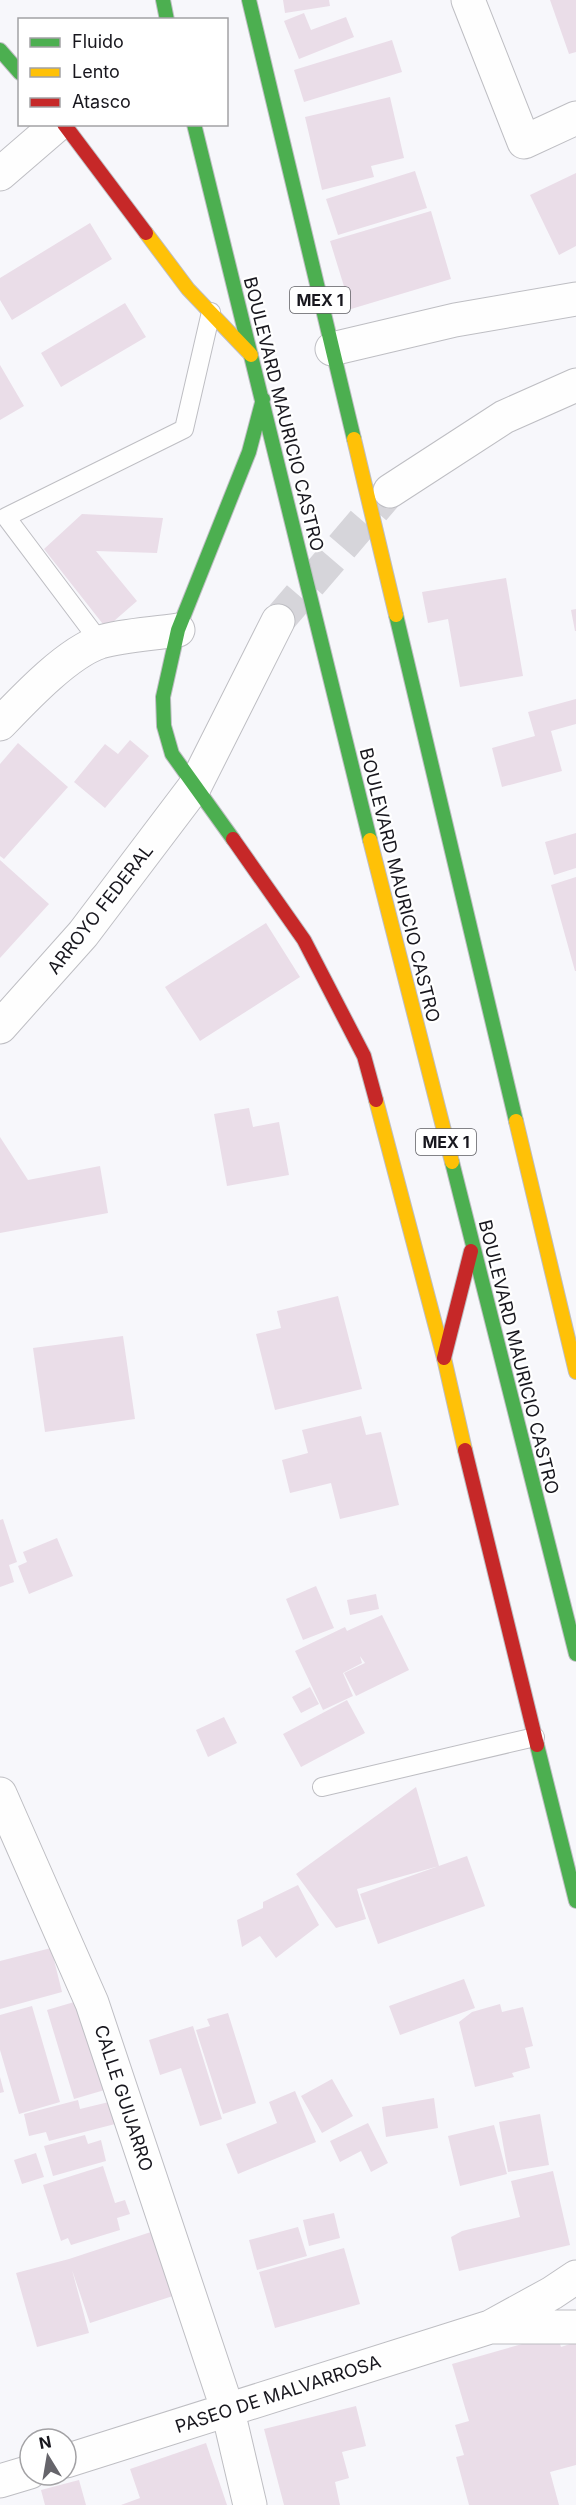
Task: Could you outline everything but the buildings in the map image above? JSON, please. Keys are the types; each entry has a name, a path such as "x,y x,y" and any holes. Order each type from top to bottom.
{"main road":[{"path":"163,0 167,18"},
{"name":"MEX 1","path":"249,0 576,1372"},
{"path":"0,50 18,71"},
{"path":"66,126 188,289 251,355"},
{"name":"BOULEVARD MAURICIO CASTRO","path":"194,126 472,1247 576,1654"},
{"path":"262,399 249,452 178,630 163,697 164,726 172,754 304,940 364,1056 444,1358 476,1498 576,1901"},
{"path":"444,1358 472,1247"}],"street":[{"path":"468,0 524,142 576,118"},
{"path":"0,174 56,126"},
{"path":"332,349 455,320 576,299"},
{"path":"390,491 504,417 576,385"},
{"name":"ARROYO FEDERAL","path":"0,1028 83,934 195,786 278,621"},
{"path":"0,724 55,671 100,642 178,630"},
{"name":"CALLE GUIJARRO","path":"0,1794 92,2003 228,2411 250,2505"},
{"name":"PASEO DE MALVARROSA","path":"78,2457 490,2326 552,2293 576,2277"},
{"name":"PASEO DE MALVARROSA","path":"490,2326 576,2327"},
{"path":"0,2481 18,2476"}],"lane":[{"path":"100,642 6,517 184,429 211,312"},
{"path":"322,1787 535,1737"}],"tunnel":[{"path":"278,621 387,494"}],"traffic: fast":[{"path":"163,0 167,18"},
{"path":"249,0 354,439"},
{"path":"0,50 18,71"},
{"path":"194,126 370,840"},
{"path":"233,839 172,754 164,726 163,697 178,630 249,452 263,399"},
{"path":"396,615 516,1121"},
{"path":"452,1162 576,1654"},
{"path":"537,1745 576,1901"}],"traffic: slow":[{"path":"146,233 188,289 251,355"},
{"path":"354,439 396,615"},
{"path":"370,840 452,1162"},
{"path":"376,1100 444,1358 465,1450"},
{"path":"516,1121 576,1372"}],"traffic: jam":[{"path":"66,126 146,233"},
{"path":"233,839 304,940 364,1056 376,1100"},
{"path":"444,1358 471,1251"},
{"path":"465,1450 537,1745"}]}
